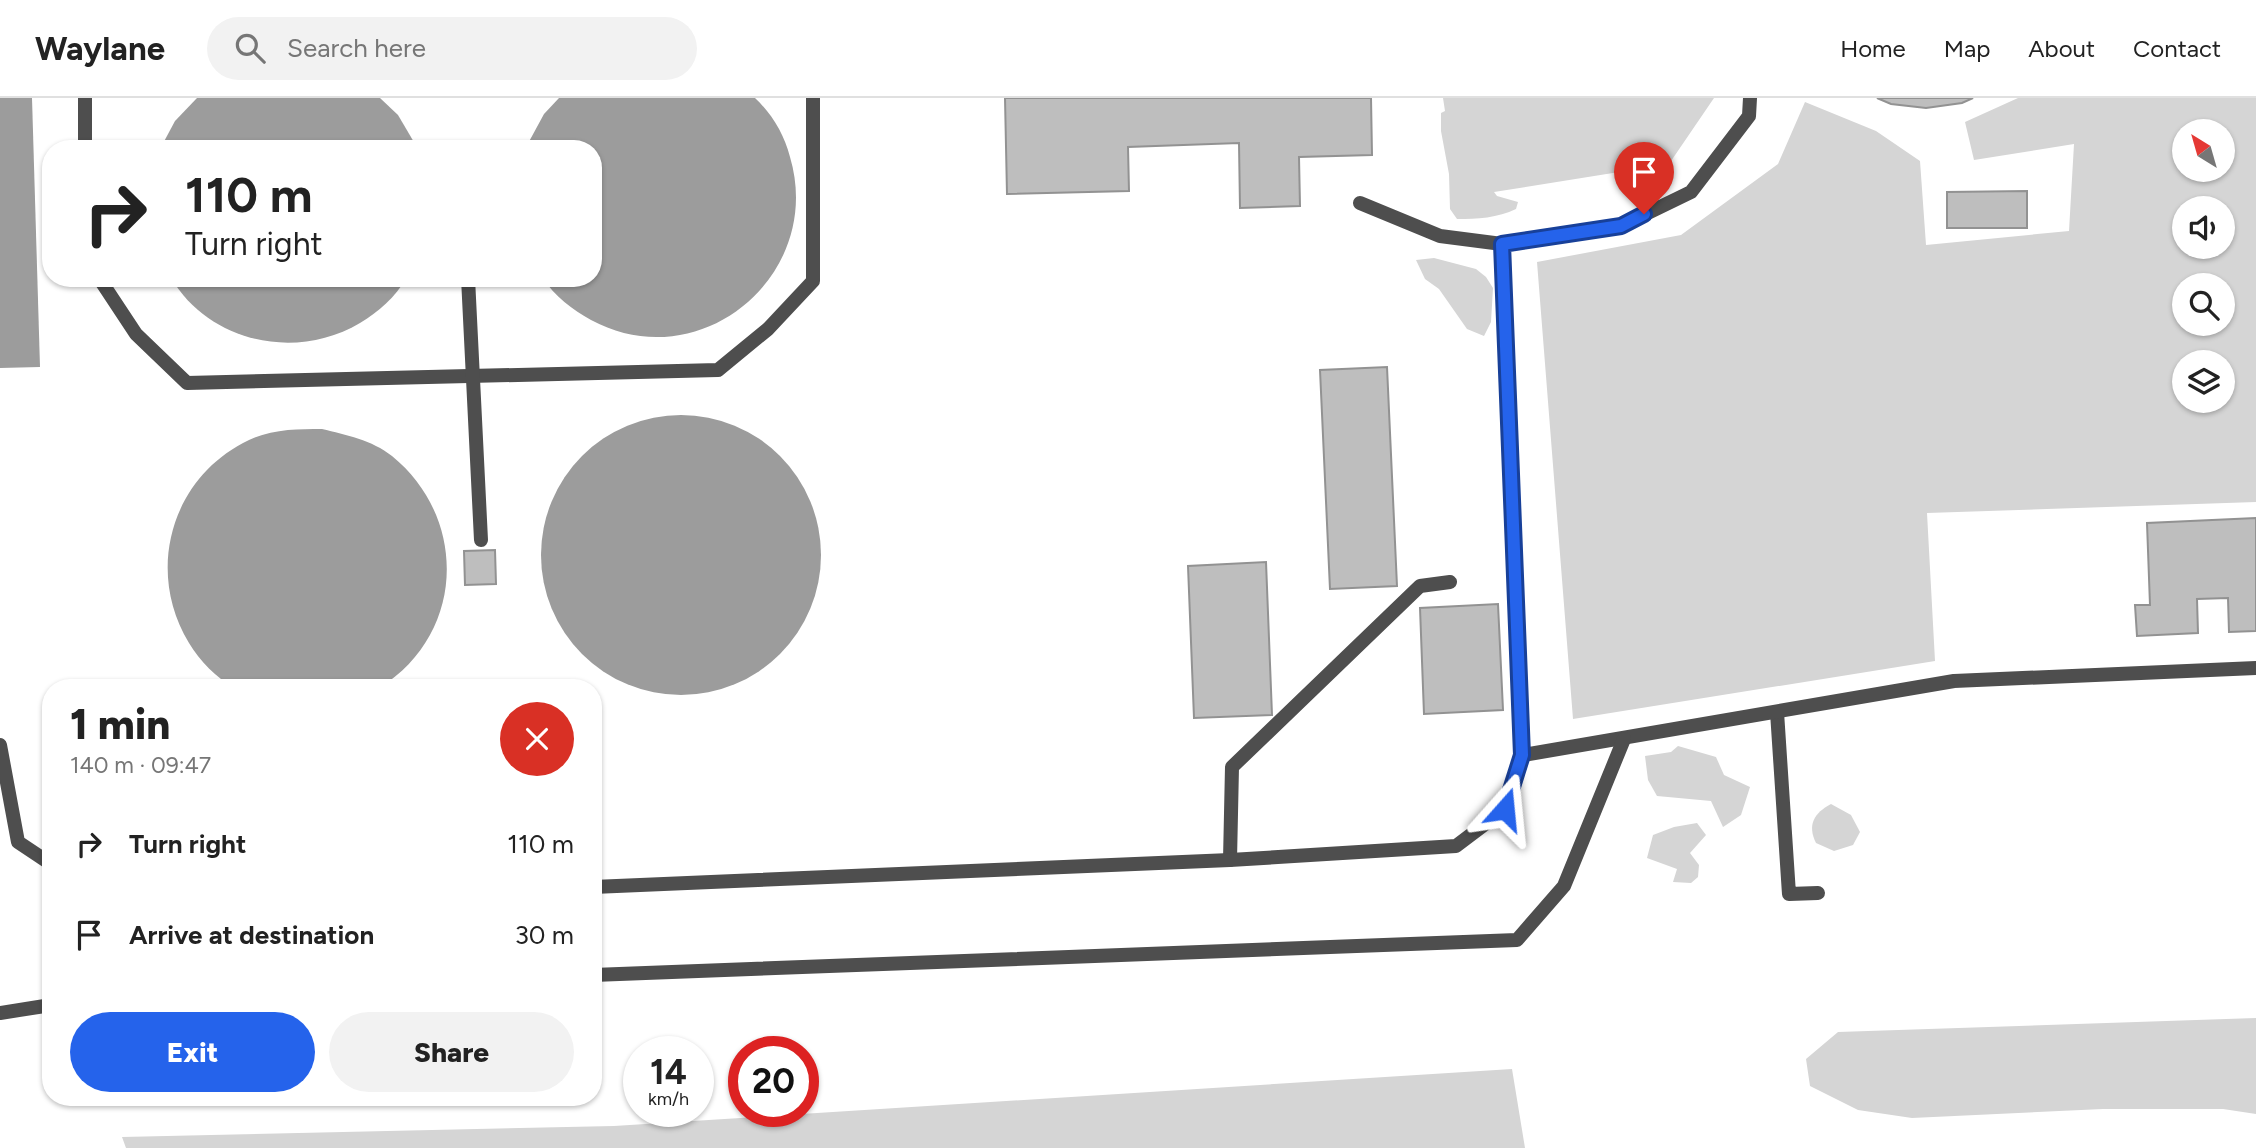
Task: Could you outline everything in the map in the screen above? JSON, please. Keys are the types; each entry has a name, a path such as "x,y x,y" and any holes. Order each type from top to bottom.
{"lane":[{"path":"85,98 85,140"},
{"path":"105,287 136,334 187,383 718,370 758,337 813,281 813,98"},
{"path":"1360,204 1440,236 1502,244 1621,226 1690,192 1749,116 1750,98"},
{"path":"602,887 1230,860 1457,846 1505,809 1522,755 1502,244"},
{"path":"468,287 481,540"},
{"path":"1230,860 1232,766 1420,586 1450,582"},
{"path":"1522,755 1955,681 2256,668"},
{"path":"1777,712 1788,894 1818,893"},
{"path":"602,975 1517,940 1564,886 1624,739"},
{"path":"0,745 18,842 42,858"},
{"path":"0,1013 42,1006"}],"shaded area":[{"path":"0,98 32,98 40,367 0,368"},
{"path":"197,98 380,98 398,115 413,140 165,140 175,121"},
{"path":"559,98 755,98 777,125 784,140 790,157 796,200 789,241 771,276 744,305 711,325 673,336 632,335 591,320 571,307 550,287 602,287 602,140 530,140 544,114"},
{"path":"1443,98 1714,98 1669,164 1494,192 1497,196 1518,202 1516,209 1495,216 1457,219 1450,209 1449,174 1441,131 1441,113 1445,111"},
{"path":"2018,98 2256,98 2256,502 1927,513 1935,661 1573,719 1537,262 1681,235 1778,164 1805,102 1876,131 1920,161 1926,245 2069,231 2074,144 1974,160 1965,122"},
{"path":"1434,258 1476,269 1486,277 1493,288 1491,322 1484,336 1467,329 1439,289 1425,279 1416,260"},
{"path":"178,287 400,287 373,314 335,335 282,343 231,331 208,318"},
{"path":"681,415 722,421 759,439 780,456 797,477 815,514 821,555 815,596 797,633 780,654 759,671 722,689 681,695 640,689 603,671 582,654 565,633 547,596 541,555 547,514 565,477 582,456 603,439 640,421"},
{"path":"322,429 376,446 392,456 417,482 435,511 444,543 447,576 441,608 428,638 407,665 390,679 222,679 198,656 176,615 169,586 168,557 173,528 184,502 201,477 222,456 249,440 294,430"},
{"path":"1678,746 1716,757 1724,775 1750,787 1741,815 1723,827 1711,801 1657,796 1648,780 1645,756 1671,752"},
{"path":"1831,804 1851,815 1860,832 1853,845 1834,851 1816,843 1812,831 1816,816"},
{"path":"1697,823 1706,835 1690,853 1699,865 1698,877 1691,883 1673,882 1677,869 1647,858 1653,835 1674,827"},
{"path":"2256,1018 2256,1114 2223,1109 2103,1109 1912,1118 1858,1110 1810,1086 1806,1059 1838,1032"},
{"path":"1512,1069 1525,1148 126,1148 122,1137 623,1125 714,1127 714,1120 728,1119 728,1127 819,1127 819,1113"}],"building":[{"path":"1005,98 1371,98 1372,155 1299,157 1300,206 1240,208 1239,143 1128,147 1129,191 1007,194"},
{"path":"1877,98 1973,98 1962,103 1926,108 1891,104"},
{"path":"2027,191 2027,228 1947,228 1947,192"},
{"path":"1387,367 1397,586 1330,589 1320,370"},
{"path":"2256,518 2256,631 2229,632 2228,598 2197,599 2198,633 2137,636 2135,605 2150,605 2147,523"},
{"path":"495,550 496,584 465,585 464,551"},
{"path":"1266,562 1272,715 1194,718 1188,566"},
{"path":"1498,604 1503,710 1424,714 1420,608"}],"route":[{"path":"1505,809 1522,755 1502,244 1621,226 1644,214"}]}
